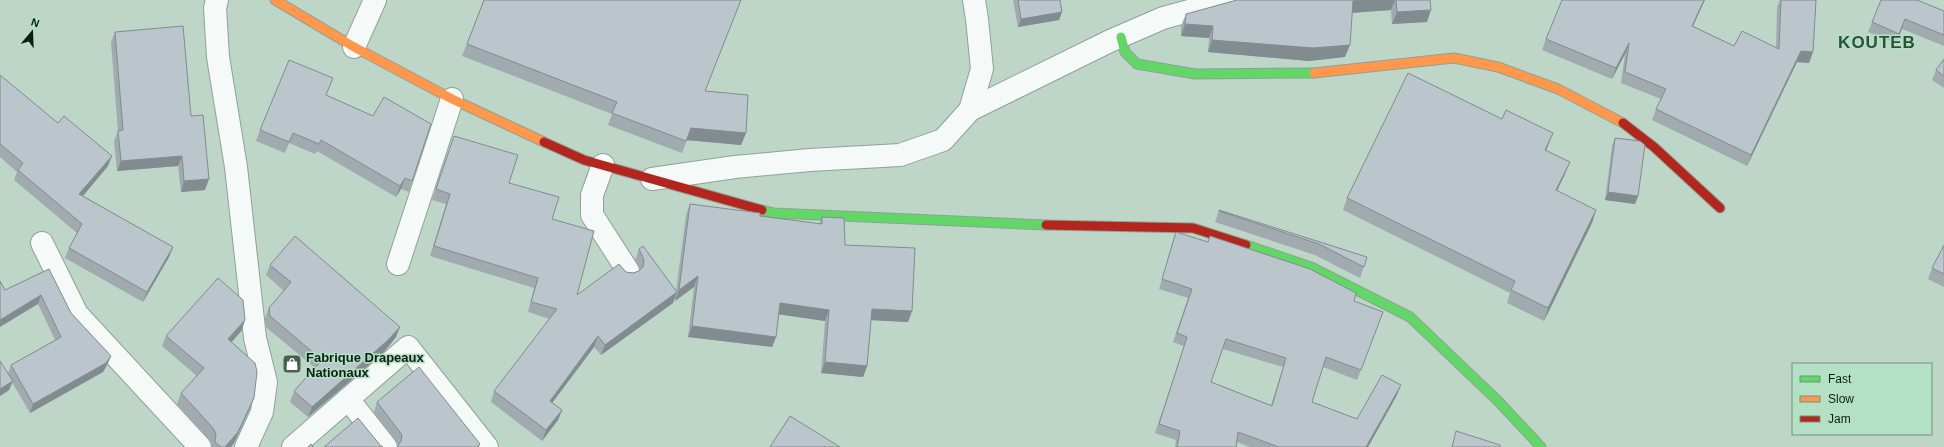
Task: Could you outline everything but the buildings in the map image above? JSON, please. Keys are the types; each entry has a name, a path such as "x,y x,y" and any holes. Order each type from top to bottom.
{"street":[{"path":"217,0 215,8 218,57 236,167 256,338 266,382 262,412 246,447"},
{"path":"275,0 354,47 452,99 584,160 774,213 979,223 1193,228 1311,267 1410,317 1498,401 1541,447"},
{"path":"354,47 375,0"},
{"path":"970,110 982,69 974,0"},
{"path":"652,179 810,160 900,155 943,140 970,110 1120,37 1163,18 1230,0"},
{"path":"1120,37 1125,52 1137,64 1195,74 1301,74 1454,58 1498,67 1558,89 1628,126 1654,147 1720,208"},
{"path":"398,264 452,99"},
{"path":"603,166 592,196 592,215 628,271"},
{"path":"42,242 77,314 200,447"},
{"path":"293,447 408,347 487,447"},
{"path":"348,399 386,447"}],"traffic: fast":[{"path":"1121,37 1125,52 1137,64 1195,74 1314,73"},
{"path":"762,210 774,213 1046,225"},
{"path":"1246,245 1311,267 1410,317 1498,401 1541,447"}],"traffic: slow":[{"path":"275,0 354,47 452,99 544,142"},
{"path":"1314,73 1454,58 1498,67 1558,89 1623,123"}],"traffic: jam":[{"path":"1623,123 1654,147 1720,208"},
{"path":"544,142 584,160 762,210"},
{"path":"1046,225 1193,228 1246,245"}],"place":[{"name":"Fabrique Drapeaux Nationaux","path":"292,364"}],"district":[{"name":"KOUTEB","path":"1877,42"}]}
